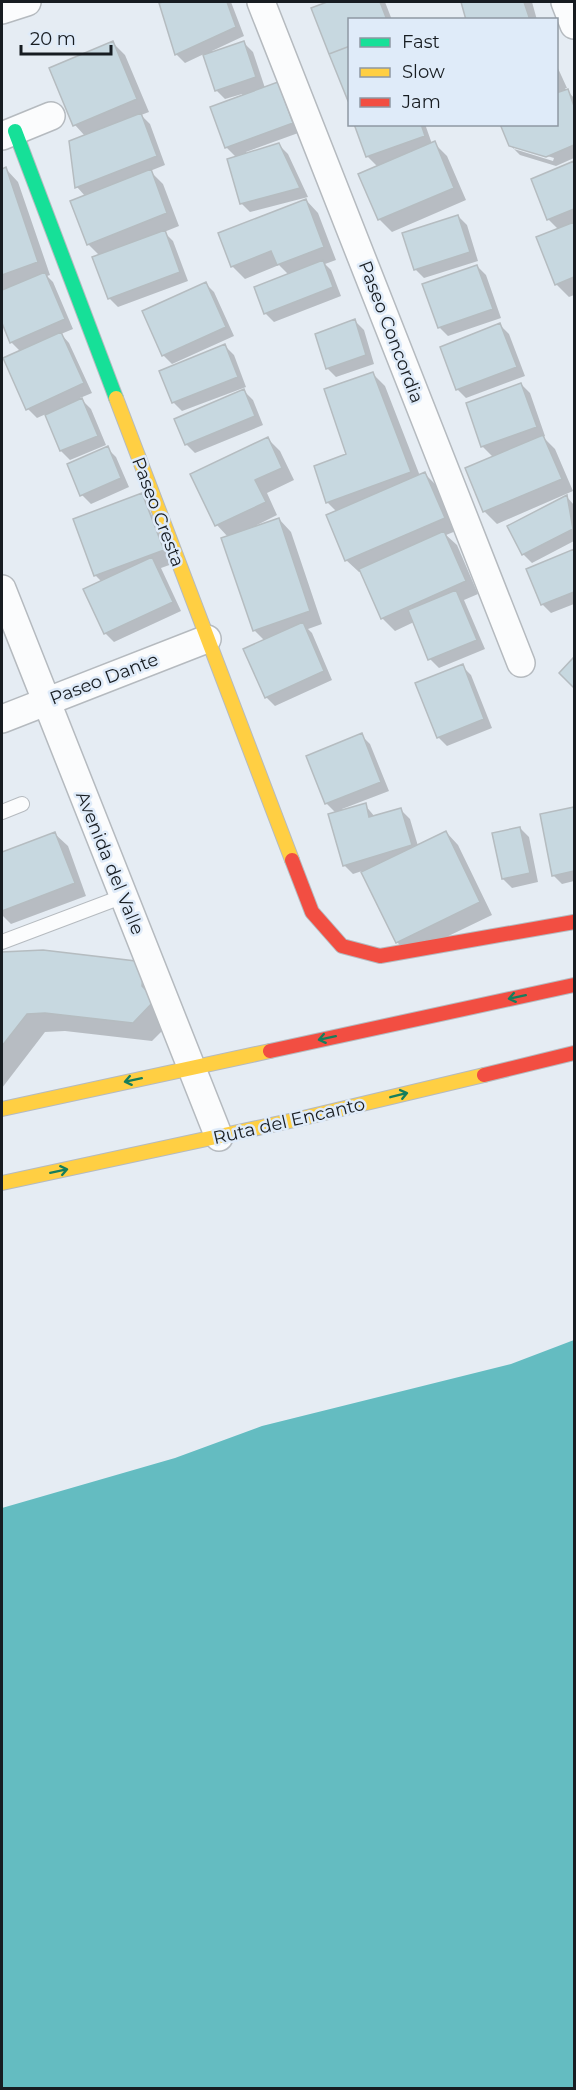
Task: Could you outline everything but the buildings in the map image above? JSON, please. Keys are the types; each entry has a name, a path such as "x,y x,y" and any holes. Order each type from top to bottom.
{"main road":[{"name":"Paseo Cresta","path":"8,133 312,912 342,946 380,956 574,922"},
{"path":"2,1109 574,985"},
{"name":"Ruta del Encanto","path":"2,1183 299,1119 574,1053"}],"street":[{"path":"2,10 27,2"},
{"name":"Paseo Concordia","path":"261,2 521,663"},
{"path":"565,2 574,26"},
{"path":"8,133 51,116"},
{"name":"Avenida del Valle","path":"2,589 219,1137"},
{"name":"Paseo Dante","path":"2,719 207,639"}],"lane":[{"path":"2,812 22,804"},
{"path":"2,942 124,896"}],"water":[{"path":"574,1340 574,2088 2,2088 2,1508 175,1458 262,1426 511,1364"}],"traffic: fast":[{"path":"15,131 116,398"}],"traffic: slow":[{"path":"116,398 292,860"},
{"path":"2,1109 270,1051"},
{"path":"2,1183 299,1119 484,1075"}],"traffic: jam":[{"path":"292,860 312,912 342,946 380,956 574,922"},
{"path":"270,1051 574,985"},
{"path":"484,1075 574,1053"}]}
